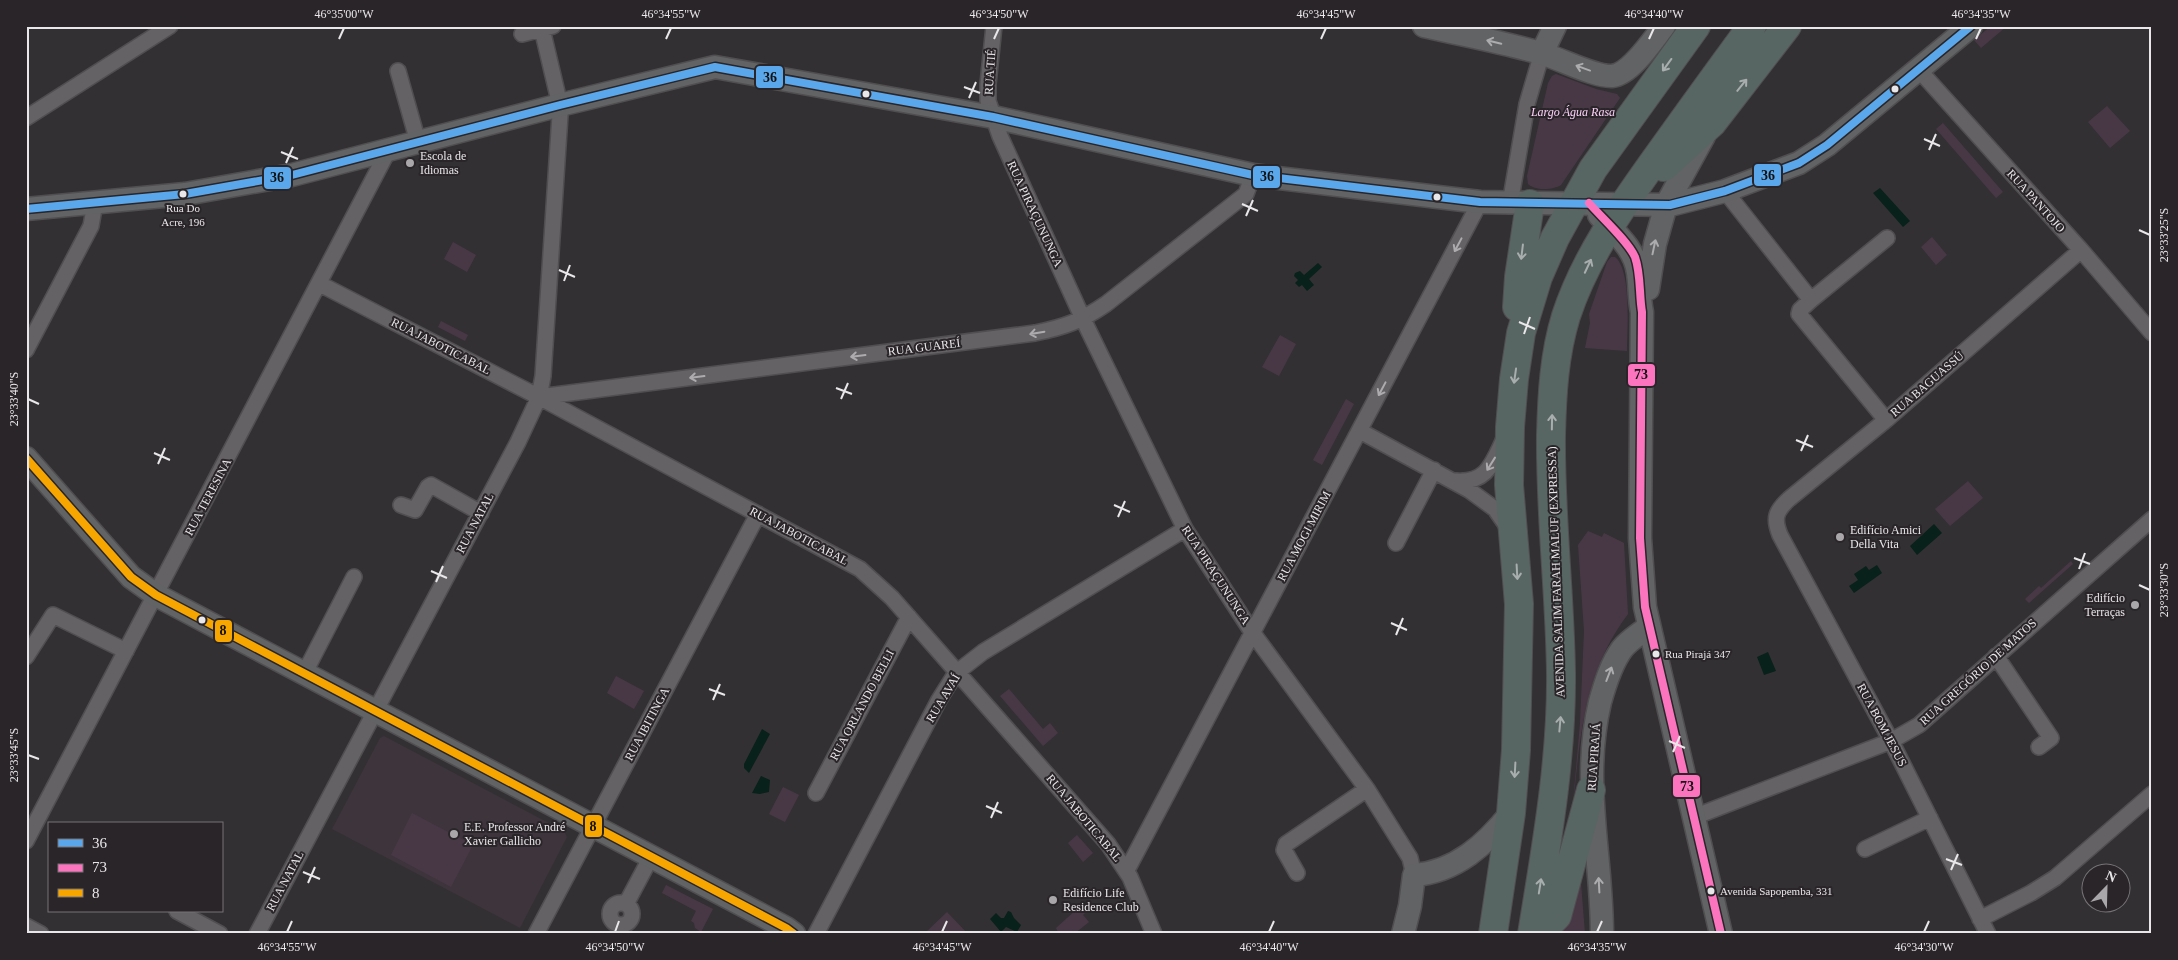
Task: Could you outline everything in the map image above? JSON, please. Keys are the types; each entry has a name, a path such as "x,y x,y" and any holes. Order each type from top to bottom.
{"highway":[{"path":"1493,934 1511,813 1516,750 1519,614 1515,538 1509,485 1510,427 1514,379 1521,333 1538,277 1581,203 1611,142 1696,26"},
{"name":"AVENIDA SALIM FARAH MALUF (EXPRESSA)","path":"1532,934 1543,865 1561,715 1560,643 1552,512 1552,395 1558,345 1567,313 1597,245 1616,215 1752,26"},
{"path":"1616,215 1712,123 1787,26"},
{"path":"1520,204 1517,314 1521,333"},
{"path":"1538,934 1557,916 1591,790"}],"main road":[{"path":"1424,26 1542,53 1602,75 1612,76 1626,70 1664,26"},
{"path":"1542,53 1555,26"},
{"path":"26,209 207,191 292,175 560,105 714,68 993,117 1252,175 1480,202 1520,204 1581,203 1616,215 1683,203 1725,191 1781,171 1811,156 1971,26"},
{"path":"1642,312 1647,297 1655,244 1666,205 1712,123"},
{"path":"1616,215 1624,242 1634,257 1638,272 1642,312 1640,538 1645,607 1648,627 1721,934"},
{"path":"26,458 131,577 156,595 651,856 794,934"},
{"name":"RUA PIRAJÁ","path":"1602,934 1591,790 1595,723 1603,690 1612,666 1622,649 1648,627"},
{"path":"1414,875 1442,870 1458,861 1489,840 1511,813"},
{"name":"RUA PIRAÇUNUNGA","path":"1403,934 1410,906 1414,875"}],"street":[{"path":"26,118 170,26"},
{"name":"RUA TIÉ","path":"993,117 988,101 988,84 994,26"},
{"path":"522,34 548,28"},
{"name":"RUA NATAL","path":"257,934 518,442 539,397 543,376 560,105 548,28"},
{"path":"1520,204 1527,104 1542,53"},
{"name":"RUA PANTOJO","path":"1919,70 2081,250 2152,333"},
{"path":"398,71 418,142"},
{"name":"RUA PIRAÇUNUNGA","path":"993,117 1005,148 1083,319 1184,529 1252,632 1367,789 1410,858 1414,875"},
{"name":"RUA TERESINA","path":"26,841 320,284 388,151"},
{"name":"RUA GUAREÍ","path":"539,397 1034,333 1060,328 1083,319 1127,289 1246,194 1252,175"},
{"path":"1725,191 1812,300"},
{"name":"RUA MOGI MIRIM","path":"1127,870 1480,202"},
{"path":"26,350 91,226 95,203"},
{"path":"1886,420 1801,317 1800,310 1887,238"},
{"name":"RUA BAGUASSÚ","path":"1775,518 1778,509 1789,499 1886,420 2081,250"},
{"name":"RUA JABOTICABAL","path":"320,284 539,397 860,569 892,598 956,673 1098,831 1127,870 1154,934"},
{"path":"1456,481 1475,480 1488,470 1510,427"},
{"path":"1360,431 1456,481 1495,509 1515,538"},
{"path":"1396,543 1434,470"},
{"path":"401,505 415,510 431,485 480,513"},
{"name":"RUA IBITINGA","path":"536,934 758,514"},
{"name":"RUA BOM JESUS","path":"1775,518 1780,535 1891,741 1988,934"},
{"name":"RUA GREGÓRIO DE MATOS","path":"1694,817 1891,741 1919,725 2152,518"},
{"name":"RUA AVAÍ","path":"816,934 939,700 956,673 983,652 1184,529"},
{"path":"304,674 354,576"},
{"path":"26,657 53,615 126,651"},
{"name":"RUA ORLANDO BELLI","path":"816,793 909,617"},
{"path":"1996,656 2050,738 2039,747"},
{"path":"1297,874 1284,850 1286,844 1367,789"},
{"path":"1980,918 2048,882 2152,794"},
{"path":"1865,849 1930,818"},
{"path":"626,904 651,856"},
{"path":"178,912 220,934"},
{"path":"26,926 41,934"}],"shaded area":[{"path":"1880,188 1910,221 1903,227 1873,193"},
{"path":"1318,263 1322,267 1309,279 1314,285 1307,291 1302,285 1299,287 1295,283 1298,280 1294,276 1295,273 1300,271 1304,275"},
{"path":"1934,524 1942,533 1917,555 1910,546"},
{"path":"1877,565 1882,573 1854,593 1849,586 1858,580 1854,574 1866,566 1869,570"},
{"path":"1768,652 1776,671 1764,675 1757,657"},
{"path":"762,729 770,734 749,773 744,768 744,764"},
{"name":"E.E. Professor André Xavier Gallicho","path":"384,736 564,831 567,837 520,928 332,829 380,738"},
{"path":"761,776 770,780 769,792 752,793"},
{"path":"1008,911 1011,912 1021,925 1017,932 1006,927 1001,932 990,919 996,913 1001,918 1004,918"}],"green space":[{"path":"1991,26 2007,26 1981,48 1974,40"},
{"name":"Largo Água Rasa","path":"1556,74 1596,89 1617,94 1620,98 1561,185 1549,189 1539,189 1528,184 1527,176 1548,83 1552,76"},
{"path":"2107,106 2130,131 2110,148 2088,122"},
{"path":"1943,123 2003,192 1996,198 1936,129"},
{"path":"1932,237 1947,255 1936,265 1921,247"},
{"path":"453,242 476,255 467,272 444,259"},
{"path":"1611,257 1615,257 1624,274 1628,315 1627,351 1585,348 1590,323 1589,314 1607,262"},
{"path":"441,321 468,335 465,341 438,327"},
{"path":"1280,335 1296,344 1279,376 1262,367"},
{"path":"1346,399 1354,404 1322,465 1313,460"},
{"path":"1968,481 1983,498 1950,526 1935,509"},
{"path":"1588,531 1602,537 1604,533 1624,543 1628,614 1613,637 1592,685 1581,735 1572,814 1580,723 1584,631 1578,545"},
{"path":"2071,561 2073,564 2029,603 2025,599 2039,586 2041,588"},
{"path":"616,676 644,691 634,709 607,693"},
{"path":"1009,689 1043,729 1050,723 1058,733 1043,746 1000,696"},
{"path":"783,787 799,795 785,822 769,814"},
{"path":"412,813 473,845 451,887 391,855"},
{"path":"1077,835 1093,853 1083,862 1068,843"},
{"path":"1580,870 1585,934 1562,934"},
{"path":"666,885 713,909 701,932 695,928 694,923 691,921 696,911 662,893"},
{"path":"1086,906 1089,909 1083,915 1089,922 1074,934 1059,934 1056,928 1077,909 1081,911"},
{"path":"947,912 968,934 924,934"}],"transit line":[{"name":"36","path":"26,209 185,194 292,175 560,105 715,67 993,117 1253,175 1480,202 1670,205 1725,191 1799,163 1827,145 1971,26"},
{"name":"73","path":"1589,203 1627,244 1635,257 1638,270 1642,312 1640,538 1645,607 1721,934"},
{"name":"8","path":"26,458 131,577 156,595 786,928 794,934"}],"place":[{"name":"Escola de Idiomas","path":"410,163"},
{"name":"Rua Do Acre, 196","path":"183,194"},
{"name":"Edifício Amici Della Vita","path":"1840,537"},
{"name":"Edifício Terraças","path":"2135,605"},
{"name":"Rua Pirajá 347","path":"1656,654"},
{"name":"E.E. Professor André Xavier Gallicho","path":"454,834"},
{"name":"Avenida Sapopemba, 331","path":"1711,891"},
{"name":"Edifício Life Residence Club","path":"1053,900"}]}
